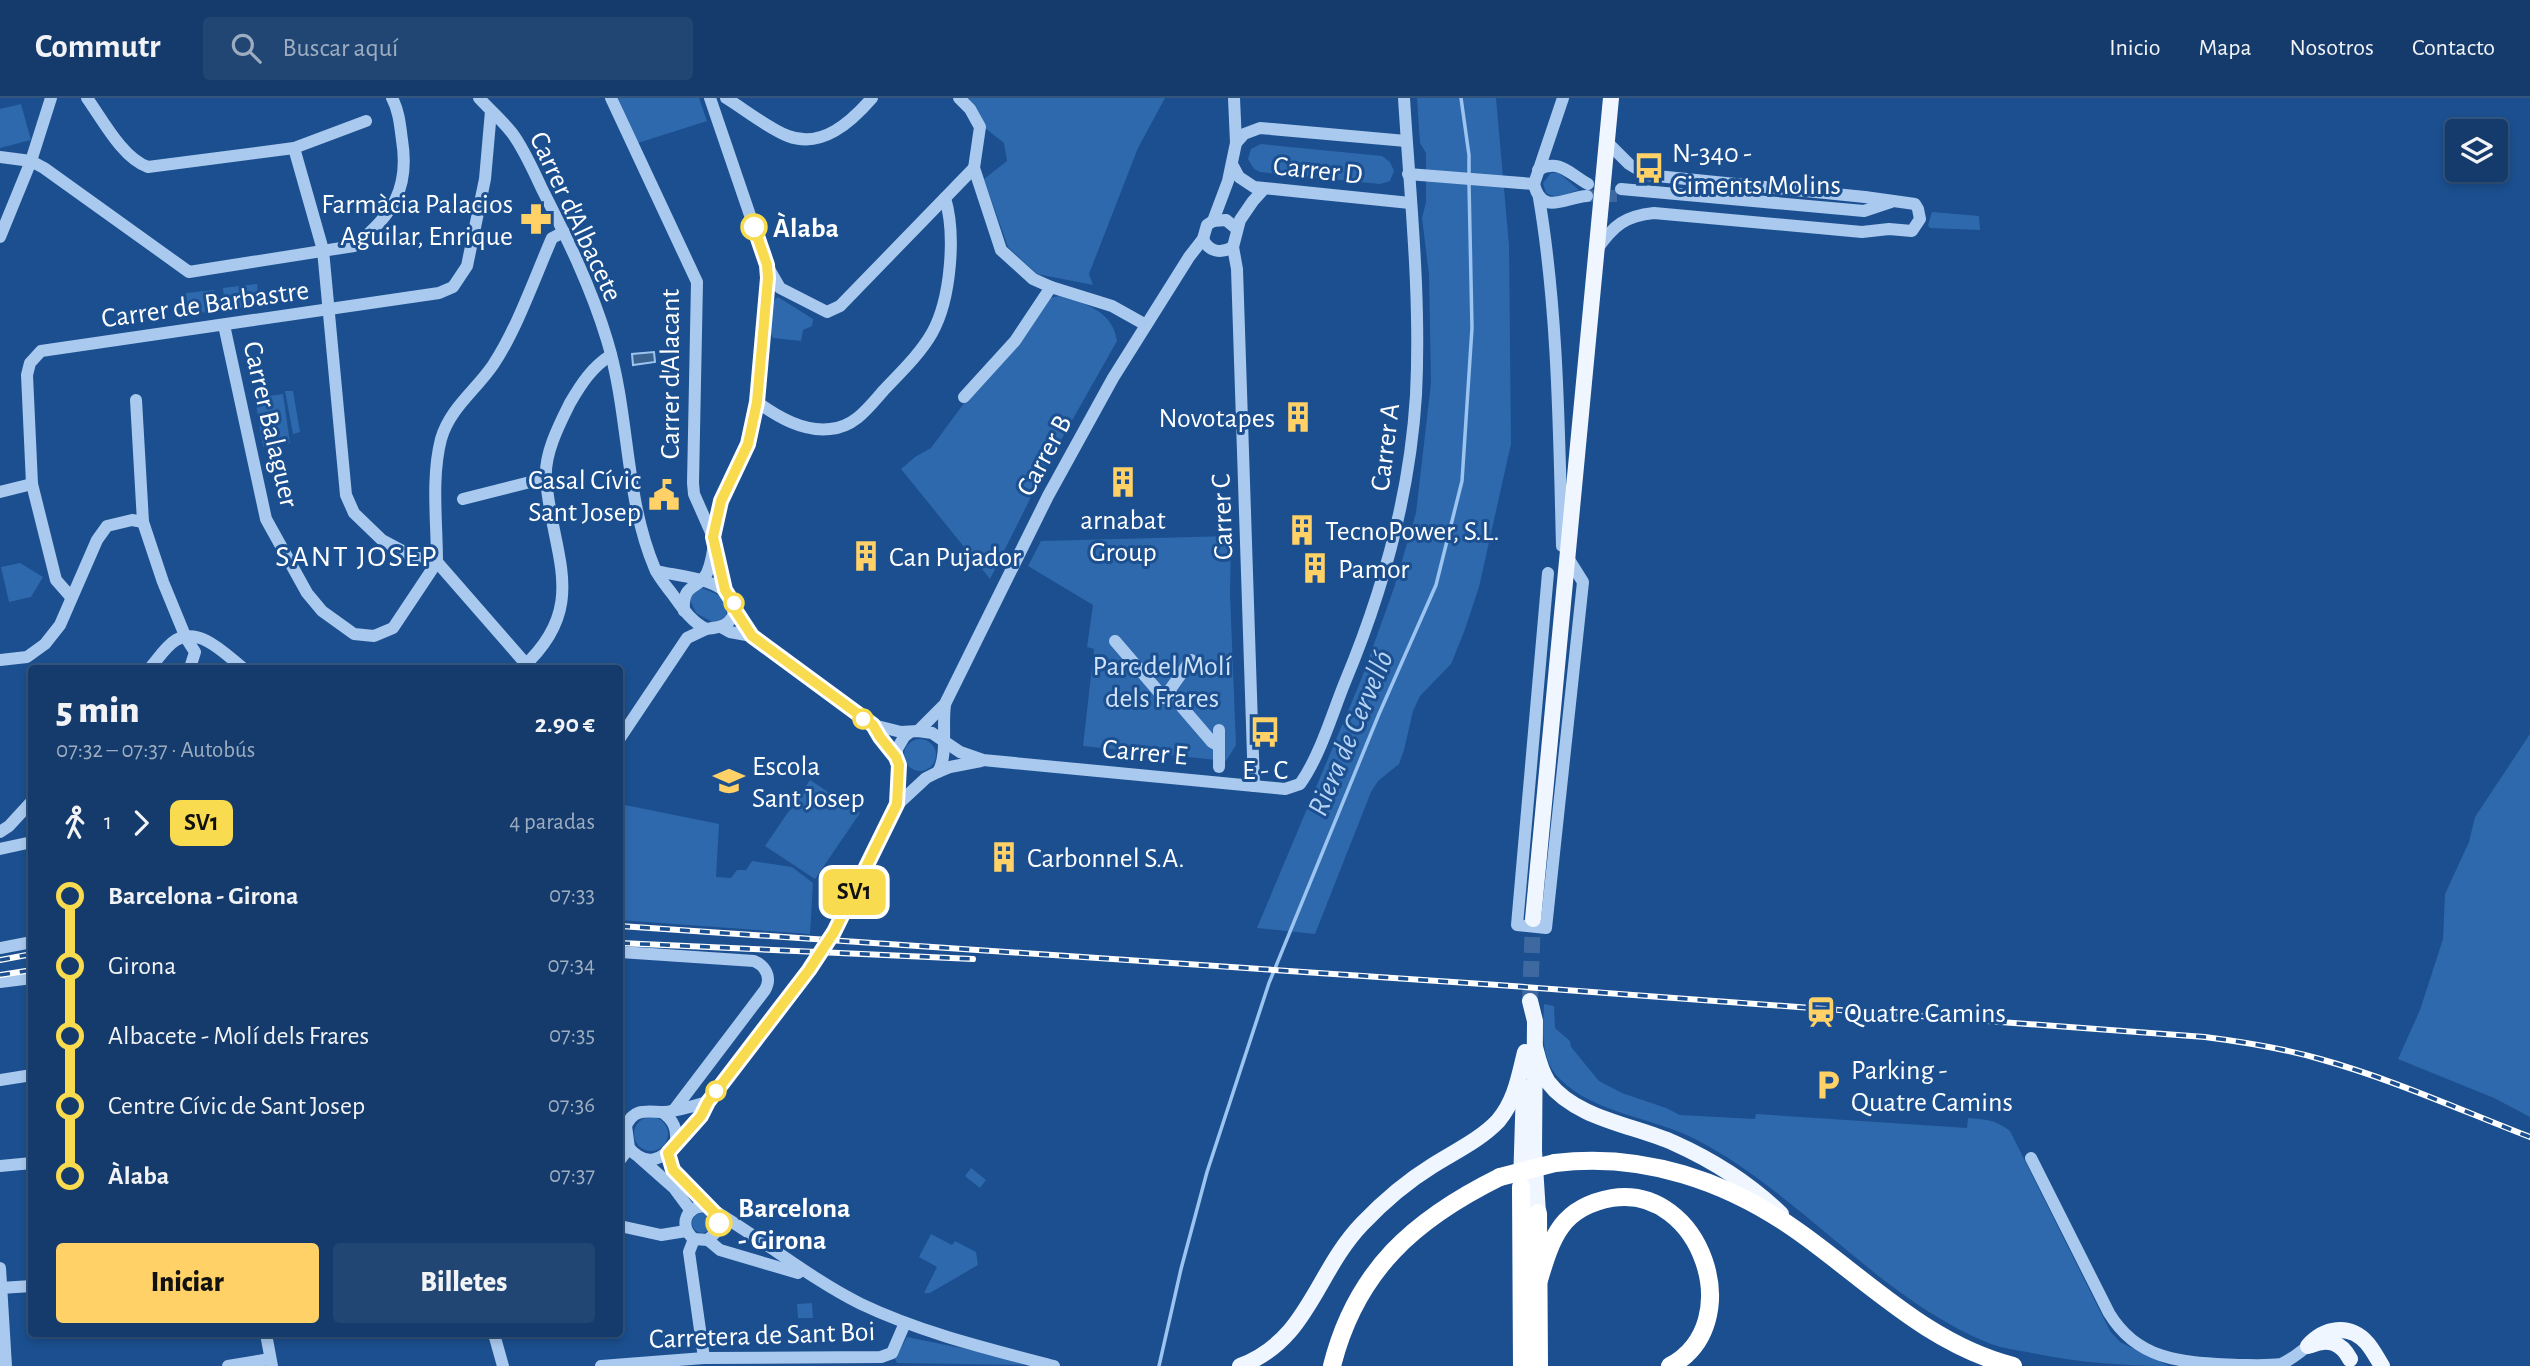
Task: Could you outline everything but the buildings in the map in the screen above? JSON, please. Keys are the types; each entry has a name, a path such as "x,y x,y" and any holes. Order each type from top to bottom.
{"highway":[{"path":"1332,1366 1346,1323 1357,1301 1388,1257 1424,1221 1445,1206 1500,1177 1555,1163 1607,1161 1667,1169 1735,1195 1798,1231 1894,1306 1933,1332 1976,1354 2013,1366"},
{"path":"1521,1188 1522,1366"},
{"path":"1538,1280 1553,1236 1571,1214 1592,1203 1632,1197 1645,1199 1668,1209 1678,1218 1699,1249 1709,1287 1710,1310 1707,1323 1695,1346 1670,1366"},
{"path":"1538,1213 1539,1366"}],"main road":[{"path":"1533,919 1611,98"},
{"path":"1521,1188 1530,1050"},
{"path":"1530,1050 1538,1213"},
{"path":"1530,1050 1544,1076 1564,1098 1595,1114 1658,1136 1702,1157 1755,1192 1798,1231"},
{"path":"1240,1366 1263,1356 1293,1329 1346,1243 1377,1209 1410,1181 1476,1139 1499,1119 1513,1098 1530,1050"},
{"path":"2308,1346 2328,1331 2342,1330 2353,1333 2369,1345 2382,1366"},
{"path":"2351,1362 2353,1333"},
{"path":"2308,1346 2324,1341 2335,1343 2344,1350 2351,1362"}],"street":[{"path":"0,237 31,161 51,98"},
{"path":"87,98 128,155 138,164 148,167 294,148 366,121"},
{"path":"0,157 31,161 189,272 354,246 385,218 396,201 404,177 405,159 398,113 391,98"},
{"name":"Carrer d'Albacete","path":"479,98 511,132 564,232 593,301 611,355 634,497 641,528 656,571 686,613 696,624 706,629"},
{"name":"Carrer d'Alacant","path":"611,98 697,282 694,494 713,537"},
{"path":"710,98 767,265 779,288 827,312 840,306 974,168"},
{"path":"726,98 789,136 812,139 836,132 853,120 872,98"},
{"path":"959,98 970,109 980,127 974,168 1001,250 1033,279 1112,306 1146,325"},
{"name":"Carrer B","path":"914,731 944,705 1048,496 1113,378 1203,239 1204,231 1213,221 1224,192 1236,143 1234,98"},
{"name":"Carrer A","path":"1300,784 1362,643 1401,506 1408,468 1415,396 1417,329 1410,203 1414,174 1406,141 1404,98"},
{"path":"1563,98 1534,184 1546,240 1558,409 1564,598"},
{"name":"Carrer de Barbastre","path":"71,597 56,580 32,484 27,375 30,362 41,351 330,310 439,293 453,287 467,266 485,179 491,111"},
{"name":"Carrer D","path":"1236,143 1244,134 1260,128 1406,141"},
{"path":"1597,249 1620,222 1636,215 1654,213 1862,232 1889,229 1912,231 1920,219 1919,209 1915,204 1659,178 1639,171 1607,142"},
{"path":"294,148 323,250 346,495 354,513 382,540 414,557 437,562 523,665"},
{"name":"Carrer D","path":"1232,164 1243,181 1254,187 1410,203"},
{"path":"1538,170 1550,165 1558,166 1587,190 1555,204 1539,198"},
{"path":"1414,174 1534,184"},
{"path":"1203,239 1211,249 1218,251 1233,247 1237,240 1237,229 1246,210 1264,189"},
{"path":"1889,229 1863,219 1621,193 1864,211 1892,202"},
{"path":"757,402 787,421 805,428 829,430 850,425 865,412 921,349 940,317 951,250 950,213 945,198"},
{"path":"1213,221 1226,220 1233,223 1237,229"},
{"path":"437,562 436,462 442,436 453,414 493,365 552,238 564,232"},
{"name":"Carrer C","path":"1233,247 1238,283 1254,786"},
{"path":"767,265 757,402 748,444 711,520 725,590 752,636 873,725 909,776 932,775"},
{"path":"964,397 1015,341 1051,287"},
{"path":"766,292 779,288"},
{"name":"Carrer Balaguer","path":"224,326 266,519 307,593 322,611 354,635 374,636 393,628 437,562"},
{"path":"525,665 548,640 559,617 563,600 563,573 546,478 551,449 568,407 589,373 611,355"},
{"path":"136,400 144,522 163,582 195,652 191,665"},
{"path":"463,499 546,478"},
{"path":"0,492 32,484"},
{"path":"694,494 704,502 721,501"},
{"path":"0,660 27,657 45,644 60,625 97,540 107,526 132,520 144,522"},
{"path":"687,638 683,600 690,587 701,581 710,565 713,537"},
{"path":"1548,573 1517,925 1546,928 1583,582 1568,558"},
{"path":"683,577 701,572 710,565"},
{"path":"656,571 701,581 725,590"},
{"path":"623,734 687,638 706,629 721,627 732,620 735,610"},
{"path":"721,627 730,632 752,636"},
{"path":"153,665 174,641 188,637 211,643 239,665"},
{"path":"1115,642 1164,698 1191,660"},
{"path":"1169,692 1212,742 1219,746"},
{"name":"Carrer B","path":"942,742 944,705"},
{"path":"640,1158 656,1159 672,1148 701,1116 708,1102 816,960 834,932 897,804 932,775 944,758 942,742 932,733 873,725"},
{"path":"1219,730 1219,767"},
{"path":"897,804 900,742 914,731"},
{"name":"Carrer E","path":"942,742 983,760 1285,789 1300,784"},
{"name":"Carrer E","path":"932,775 957,765 983,760"},
{"path":"0,832 28,805"},
{"path":"0,849 28,843"},
{"path":"0,948 28,943"},
{"path":"623,952 754,961 763,966 769,980 765,990 668,1111"},
{"path":"0,982 28,978"},
{"path":"0,1080 28,1076"},
{"path":"691,1210 674,1188 629,1148 624,1119 648,1109 668,1111 708,1102"},
{"path":"668,1111 676,1128 672,1148 673,1170 712,1210 827,1285 862,1304 905,1323 1054,1366"},
{"path":"623,1156 629,1148"},
{"path":"2031,1158 2109,1313 2121,1332 2130,1340 2163,1357 2196,1363 2266,1366 2285,1362 2308,1346"},
{"path":"0,1166 28,1163"},
{"path":"704,1358 688,1252 690,1235 685,1220 691,1210 699,1206 712,1210"},
{"path":"708,1240 719,1229 712,1210"},
{"path":"623,1227 661,1235 690,1235 708,1240 720,1250 782,1267 827,1285"},
{"path":"0,1268 6,1366"},
{"path":"1,1287 28,1286"},
{"name":"Carretera de Sant Boi","path":"601,1366 704,1358 881,1357 892,1353 905,1323"},
{"path":"228,1366 271,1363 266,1337"},
{"path":"495,1337 503,1366"}],"green space":[{"path":"618,98 699,98 707,121 638,143"},
{"path":"959,98 1165,98 1138,148 1089,274 1093,285 1037,274 1008,247 984,179 1007,161 1004,143 985,128"},
{"path":"1417,98 1496,98 1509,245 1511,444 1479,587 1464,632 1451,664 1420,696 1413,711 1399,764 1378,781 1371,792 1315,934 1257,928 1361,680 1394,588 1416,513 1431,383 1429,274 1422,218 1426,202 1426,153 1420,143"},
{"path":"21,104 31,140 0,148 0,109"},
{"path":"1261,144 1382,156 1390,162 1394,171 1390,181 1380,184 1260,172 1254,169 1248,159 1251,149"},
{"path":"1551,173 1559,173 1579,190 1558,196 1546,193 1543,183"},
{"path":"1932,212 1979,216 1980,230 1930,228 1928,225"},
{"path":"257,284 259,305 225,310 223,288"},
{"path":"214,290 217,311 189,314 186,293"},
{"path":"1059,296 1088,305 1104,315 1110,322 1117,341 1048,463 990,579 901,469 931,448 970,395 1050,298"},
{"path":"778,297 813,319 812,326 803,330 801,341 773,338 769,330 773,301"},
{"path":"285,391 293,391 300,432 293,434"},
{"path":"283,394 290,443 263,447 255,398"},
{"name":"Parc del Molí dels Frares","path":"1231,536 1230,594 1236,745 1226,761 1083,746 1094,649 1087,647 1093,605 1028,566 1041,541"},
{"path":"20,563 43,577 31,597 9,602 1,567"},
{"path":"702,588 721,596 727,608 726,618 712,622 696,613 690,600 692,594"},
{"path":"2530,734 2530,1117 2494,1098 2398,1059 2420,1010 2443,939 2445,894 2469,842 2475,817"},
{"path":"920,739 931,744 936,755 931,766 920,771 909,766 904,755 909,744"},
{"path":"810,780 860,813 815,879 765,846"},
{"path":"623,805 719,824 716,877 731,878 737,870 746,870 752,861 792,867 813,883 810,934 623,920"},
{"path":"1544,1004 1554,1006 1555,1028 1570,1041 1571,1047 1599,1081 1622,1093 1680,1115 1755,1119 1756,1114 1967,1128 1968,1118 2000,1124 2010,1131 2110,1331 2120,1342 2169,1366 2098,1363 2013,1350 1991,1344 1950,1325 1876,1274 1734,1162 1695,1139 1607,1108 1574,1091 1560,1079 1549,1063 1544,1044"},
{"path":"651,1117 663,1122 668,1134 663,1146 651,1151 639,1146 634,1134 639,1122"},
{"path":"971,1168 986,1180 980,1188 965,1176"},
{"path":"698,1213 706,1213 712,1223 706,1233 698,1233 692,1227 692,1219"},
{"path":"931,1234 952,1245 955,1241 976,1252 978,1265 930,1293 924,1293 937,1267 919,1257"},
{"path":"812,1303 813,1318 798,1318 797,1304"},
{"path":"907,1337 1043,1365 897,1363 895,1359"}],"shaded area":[{"path":"654,352 655,362 633,365 632,354"}],"waterway":[{"name":"Riera de Cervelló","path":"1461,98 1469,155 1469,176"},
{"name":"Riera de Cervelló","path":"1159,1366 1207,1172 1269,983 1379,714 1436,585 1462,481 1472,328 1469,184"}],"tunnel":[{"path":"1587,196 1620,196"},
{"path":"1530,1001 1533,919"}],"railway":[{"path":"623,926 1498,985 2205,1037 2306,1055 2347,1067 2400,1085 2530,1137"},
{"path":"623,943 973,959"},
{"path":"0,960 28,955"},
{"path":"0,975 28,971"}],"bus line":[{"name":"SV1","path":"719,1223 713,1210 673,1170 668,1153 701,1116 708,1102 809,970 834,932 897,804 899,765 873,725 752,636 725,590 713,537 721,501 748,444 757,402 768,278 767,265 754,227"}],"place":[{"name":"N-340 - Ciments Molins","path":"1649,168"},
{"name":"Farmàcia Palacios Aguilar, Enrique","path":"536,219"},
{"name":"Àlaba","path":"754,227"},
{"name":"Novotapes","path":"1298,417"},
{"name":"arnabat Group","path":"1123,482"},
{"name":"Casal Cívic Sant Josep","path":"664,495"},
{"name":"TecnoPower, S.L.","path":"1302,530"},
{"name":"Can Pujador","path":"866,556"},
{"name":"Pamor","path":"1315,568"},
{"name":"E - C","path":"1265,732"},
{"name":"Escola Sant Josep","path":"729,781"},
{"name":"Carbonnel S.A.","path":"1004,857"},
{"name":"Quatre Camins","path":"1821,1012"},
{"name":"Parking - Quatre Camins","path":"1828,1085"},
{"name":"Barcelona - Girona","path":"719,1223"}],"district":[{"name":"SANT JOSEP","path":"357,556"}]}
